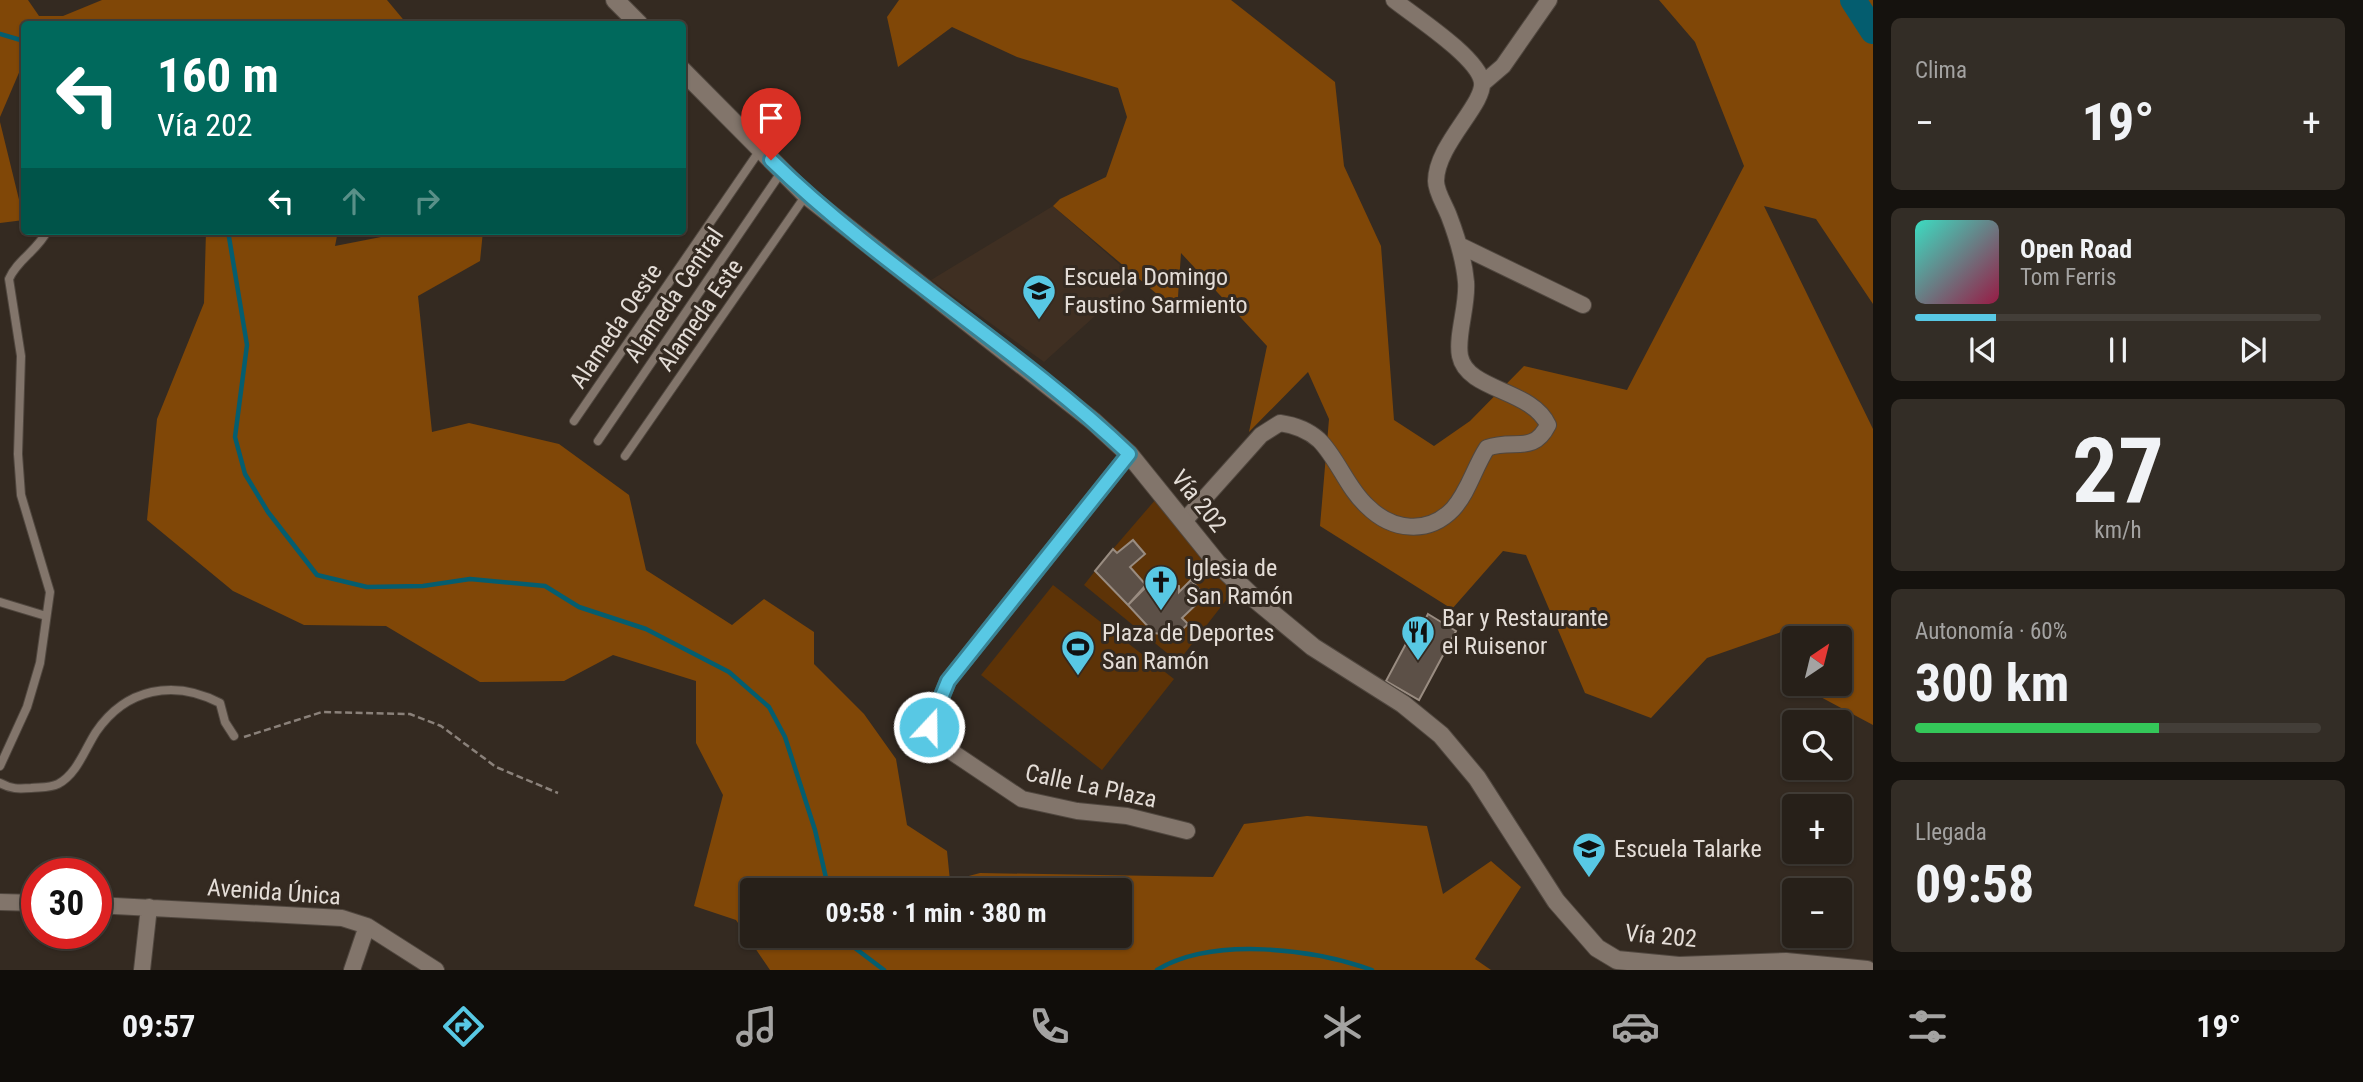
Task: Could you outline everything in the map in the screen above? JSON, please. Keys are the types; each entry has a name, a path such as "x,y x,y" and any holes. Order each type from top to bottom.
{"main road":[{"path":"615,0 636,21"},
{"name":"Vía 202","path":"686,74 806,195 1085,414 1129,454 1185,520 1217,563 1255,599 1313,647 1403,704 1441,736 1477,778 1556,901 1597,948 1617,960 1678,968 1786,962 1867,970"}],"street":[{"path":"1394,0 1474,64 1482,84"},
{"path":"1185,520 1261,435 1280,423 1297,426 1318,440 1366,506 1382,517 1406,527 1423,528 1451,511 1464,495 1488,448 1501,443 1533,443 1541,438 1548,425 1543,415 1514,394 1477,379 1464,367 1459,354 1466,282 1459,245 1436,183 1440,158 1479,96 1482,84 1503,66 1549,0"},
{"path":"1459,245 1583,305"},
{"name":"Calle La Plaza","path":"1129,454 948,681 929,727 943,746 1022,799 1077,811 1127,816 1187,831"},
{"path":"0,902 21,903"},
{"name":"Avenida Única","path":"112,906 342,918 367,926 436,970"},
{"path":"142,970 149,907"},
{"path":"352,970 367,926"}],"lane":[{"name":"Alameda Oeste","path":"574,421 760,150"},
{"name":"Alameda Central","path":"598,441 782,171"},
{"name":"Alameda Este","path":"625,456 806,195"},
{"path":"0,766 27,707 40,663 50,592 47,574 21,495 18,454 21,356 9,279 14,268 43,235"},
{"path":"0,602 46,616"},
{"path":"0,783 12,789 54,786 74,770 98,729 131,698 152,690 181,691 207,696 220,703 225,722 234,736"}],"path":[{"path":"234,736 248,738 321,712 410,714 441,726 496,767 558,793"}],"shaded area":[{"path":"0,0 28,0 39,16 63,16 102,0 387,0 404,21 21,21 21,68 0,117"},
{"path":"899,0 1231,0 1335,82 1344,166 1381,246 1394,420 1434,446 1470,421 1524,366 1627,390 1744,166 1695,42 1659,0 1873,0 1873,304 1816,219 1764,206 1873,429 1873,725 1852,714 1852,710 1845,710 1819,696 1852,696 1852,626 1782,626 1782,632 1707,658 1651,718 1585,693 1526,555 1503,551 1452,609 1320,526 1329,419 1308,372 1249,432 1267,346 1181,253 1177,311 1053,206 1060,199 1106,177 1127,117 1118,88 1017,57 952,27 898,67 887,17"},
{"path":"0,122 21,208 21,220 0,223"},
{"name":"Escuela Domingo Faustino Sarmiento","path":"1053,206 1136,279 1044,362 931,280"},
{"path":"206,235 337,235 335,246 383,235 483,235 480,261 418,296 432,432 469,423 559,444 629,495 646,570 732,625 764,599 814,632 814,664 864,714 896,759 907,825 947,851 950,878 740,878 740,926 736,920 694,906 723,795 696,743 696,681 613,655 564,681 480,682 386,626 304,625 233,591 147,520 157,419 204,303"},
{"path":"1156,499 1234,590 1178,662 1084,585 1095,571 1154,633 1188,624 1182,618 1205,596 1192,581 1179,592 1179,586 1169,584 1166,589 1156,577 1146,585 1130,567 1144,554 1133,540 1117,553 1113,549"},
{"name":"Plaza de Deportes San Ramón","path":"1053,585 1174,679 1102,770 981,675"},
{"path":"1307,816 1427,826 1443,894 1491,861 1521,887 1475,959 1491,970 770,970 755,948 1132,948 1132,878 961,878 980,873 1213,877 1244,824"}],"building":[{"path":"1133,540 1145,554 1130,567 1146,585 1128,605 1095,571 1113,549 1117,553"},
{"name":"Iglesia de San Ramón","path":"1156,577 1166,589 1169,584 1179,586 1179,592 1191,580 1205,596 1182,618 1188,624 1175,636 1154,633 1128,605"},
{"name":"Bar y Restaurante el Ruisenor","path":"1428,614 1456,631 1419,700 1386,681 1408,640 1413,643"}],"waterway":[{"path":"1853,0 1873,31"},
{"path":"0,34 21,40"},
{"path":"229,235 247,345 235,437 245,474 268,512 317,575 367,587 423,586 470,579 545,586 579,607 646,629 729,672 769,707 785,737 815,830 826,878"},
{"path":"855,948 884,970"},
{"path":"1157,970 1180,959 1206,953 1264,949 1322,956 1372,970"}],"place":[{"name":"Escuela Domingo Faustino Sarmiento","path":"1039,321"},
{"name":"Iglesia de San Ramón","path":"1161,612"},
{"name":"Bar y Restaurante el Ruisenor","path":"1418,662"},
{"name":"Plaza de Deportes San Ramón","path":"1078,677"},
{"name":"Escuela Talarke","path":"1589,879"}],"route":[{"path":"771,160 806,195 1060,394 1129,454 948,681 937,702 929,727"}]}
